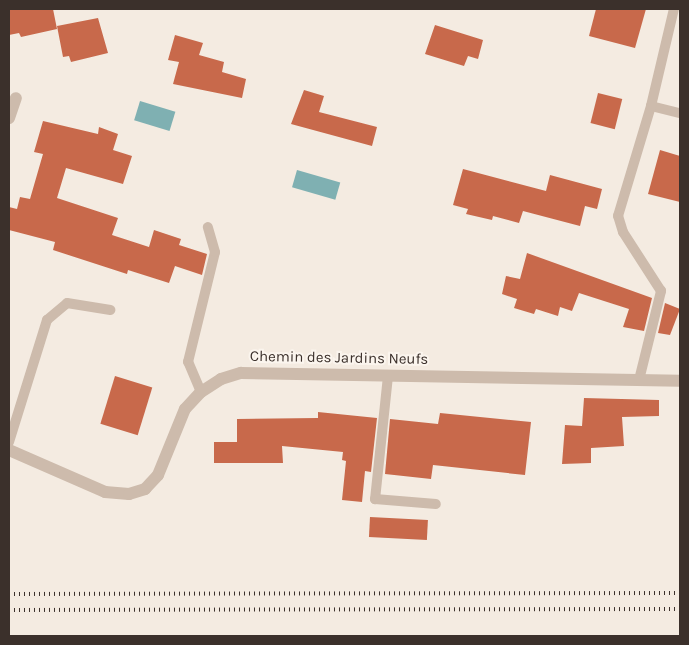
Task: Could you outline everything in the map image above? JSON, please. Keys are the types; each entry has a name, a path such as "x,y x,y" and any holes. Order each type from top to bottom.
{"street":[{"path":"9,118 16,98"},
{"name":"Chemin des Jardins Neufs","path":"9,450 105,492 129,494 146,489 158,475 185,409 201,392 221,378 242,373 680,381"}],"lane":[{"path":"639,380 661,291 623,232 618,216 651,106 674,9"},
{"path":"651,106 680,113"},
{"path":"201,392 188,362 215,252 208,227"},
{"path":"9,442 47,320 67,303 110,310"},
{"path":"388,376 375,500 436,504"}],"water":[{"path":"140,101 175,112 170,131 134,120"},
{"path":"297,170 340,182 335,200 292,187"}],"building":[{"path":"9,9 53,9 57,29 21,37 19,33 9,35"},
{"path":"596,9 646,9 635,48 589,36"},
{"path":"98,18 108,53 71,62 69,56 63,57 57,26"},
{"path":"435,25 483,40 478,59 468,56 464,66 425,54"},
{"path":"175,35 203,43 199,55 224,62 222,72 246,79 242,98 173,84 179,62 168,60"},
{"path":"304,90 324,96 319,112 377,127 372,146 291,124"},
{"path":"598,93 622,99 615,129 591,123"},
{"path":"43,121 98,134 99,127 118,134 113,150 132,156 123,184 66,168 57,198 118,218 112,235 149,247 154,230 181,239 179,245 207,254 202,275 175,266 169,283 128,270 127,274 53,250 55,242 9,230 9,207 17,209 20,197 30,199 43,154 34,152"},
{"path":"660,150 680,156 680,202 648,194"},
{"path":"463,169 546,191 550,175 602,189 597,209 585,206 580,226 523,211 519,223 493,216 492,220 466,214 468,209 453,205"},
{"path":"527,253 652,298 644,331 623,327 629,309 579,293 572,311 560,307 558,316 536,309 534,314 514,308 517,299 502,294 506,276 520,279"},
{"path":"665,303 680,309 670,335 658,333"},
{"path":"115,376 152,387 138,435 100,424"},
{"path":"584,398 659,400 659,416 622,417 624,446 591,448 591,463 562,464 565,425 582,426"},
{"path":"318,412 377,418 371,472 365,471 362,502 342,500 346,461 342,460 343,452 282,446 283,463 214,463 214,442 237,442 237,419 318,418"},
{"path":"440,413 531,422 525,475 433,465 431,479 385,474 390,419 438,424"},
{"path":"370,517 428,520 427,540 369,537"}],"railway":[{"path":"9,594 680,593"},
{"path":"9,610 680,609"}]}
